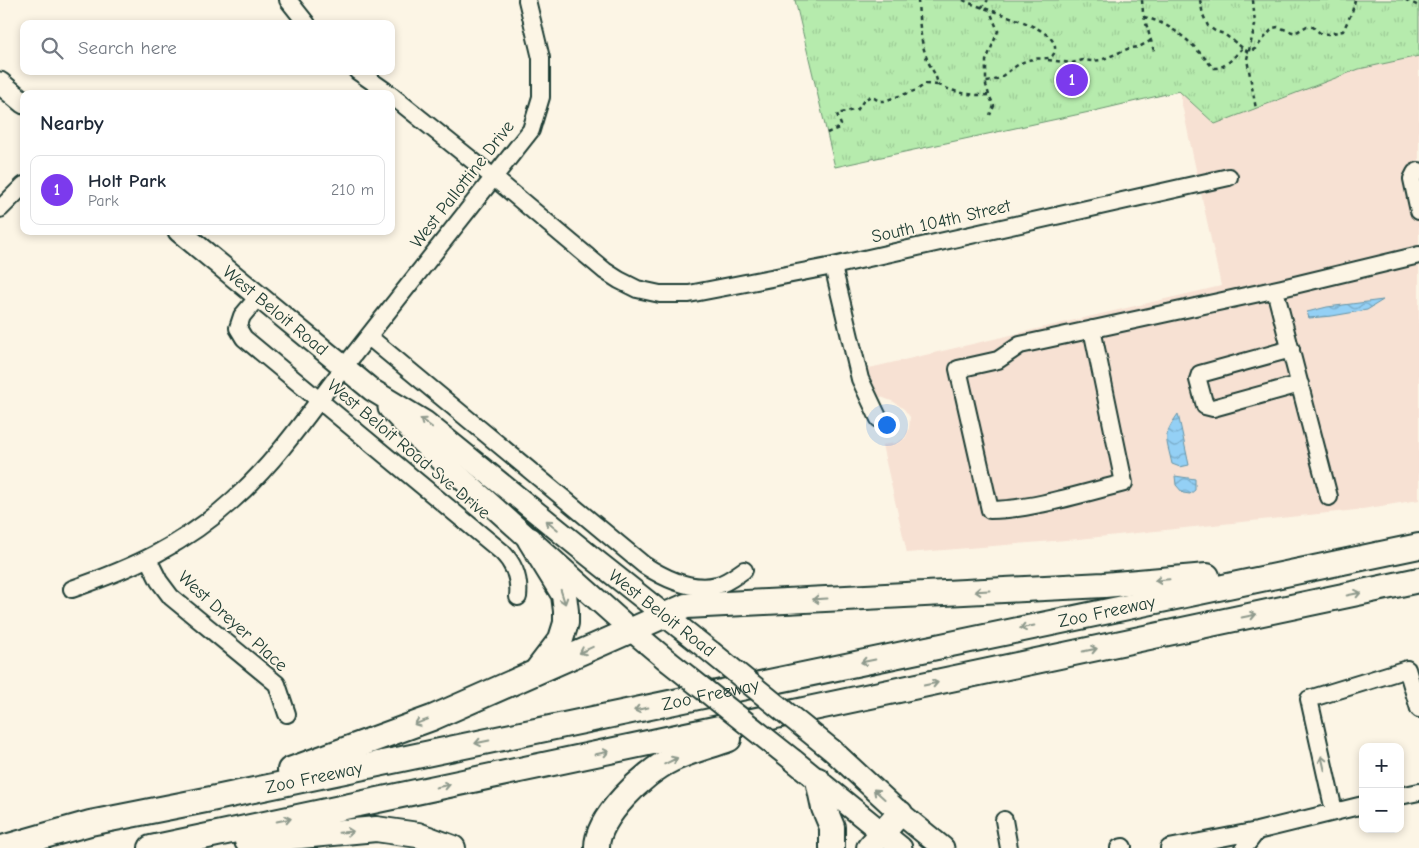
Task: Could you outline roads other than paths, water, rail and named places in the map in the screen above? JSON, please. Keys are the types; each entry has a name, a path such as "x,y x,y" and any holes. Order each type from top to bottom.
{"highway":[{"path":"530,540 564,595 566,611 566,623 561,639 533,674"},
{"name":"Zoo Freeway","path":"2,848 90,823 211,800 1315,566 1419,546"},
{"path":"211,800 432,718 686,606 1104,585 1315,566"},
{"name":"Zoo Freeway","path":"151,848 1419,580"},
{"path":"597,848 597,840 611,813 637,782 670,760 815,708"},
{"path":"818,780 824,808 832,827 832,848"},
{"path":"887,844 900,813"},
{"path":"176,848 376,829 418,835 453,848"}],"main road":[{"path":"0,83 20,99"},
{"name":"West Beloit Road","path":"183,235 344,368 372,390 425,422 712,652 833,751 900,813 943,848"},
{"name":"West Beloit Road","path":"372,390 422,443 630,630 818,780 887,844"}],"street":[{"path":"288,0 304,20"},
{"name":"West Pallottine Drive","path":"72,589 118,573 148,559 189,534 233,500 260,473 320,401 531,130 541,97 541,58 527,0"},
{"name":"South 104th Street","path":"363,75 385,90"},
{"name":"South 104th Street","path":"395,97 610,275 637,289 660,294 689,294 833,266 1229,177"},
{"path":"1419,172 1415,173 1412,179 1419,211"},
{"path":"0,209 20,189"},
{"path":"1092,330 1124,483 1030,505 1004,510 990,510 958,369 998,360 1020,345 1270,291 1419,255"},
{"path":"833,266 860,379 879,419"},
{"path":"1270,291 1290,349 1330,497"},
{"name":"West Beloit Road Svc Drive","path":"258,297 242,316 238,328 244,338 502,552 511,561 516,573 519,587 518,597"},
{"path":"369,337 636,559 660,576 689,586 709,587 726,581 744,570"},
{"path":"1290,349 1200,374 1198,380 1205,406 1213,408 1300,384"},
{"name":"West Dreyer Place","path":"148,559 159,581 171,597 277,684 287,714"},
{"path":"1334,811 1308,699 1407,669 1419,709"},
{"path":"1404,795 1419,792"},
{"path":"1169,848 1257,831 1359,806"},
{"path":"1004,820 1009,848"},
{"path":"1244,848 1257,831"}],"water":[{"path":"1383,300 1367,310 1332,316 1309,318 1307,312 1327,307"},
{"path":"1178,414 1189,465 1180,467 1172,464 1167,438 1169,428"},
{"path":"1175,476 1195,479 1195,490 1190,494 1183,493 1176,485"}],"place":[{"name":"Holt Park","path":"1072,80"}]}
